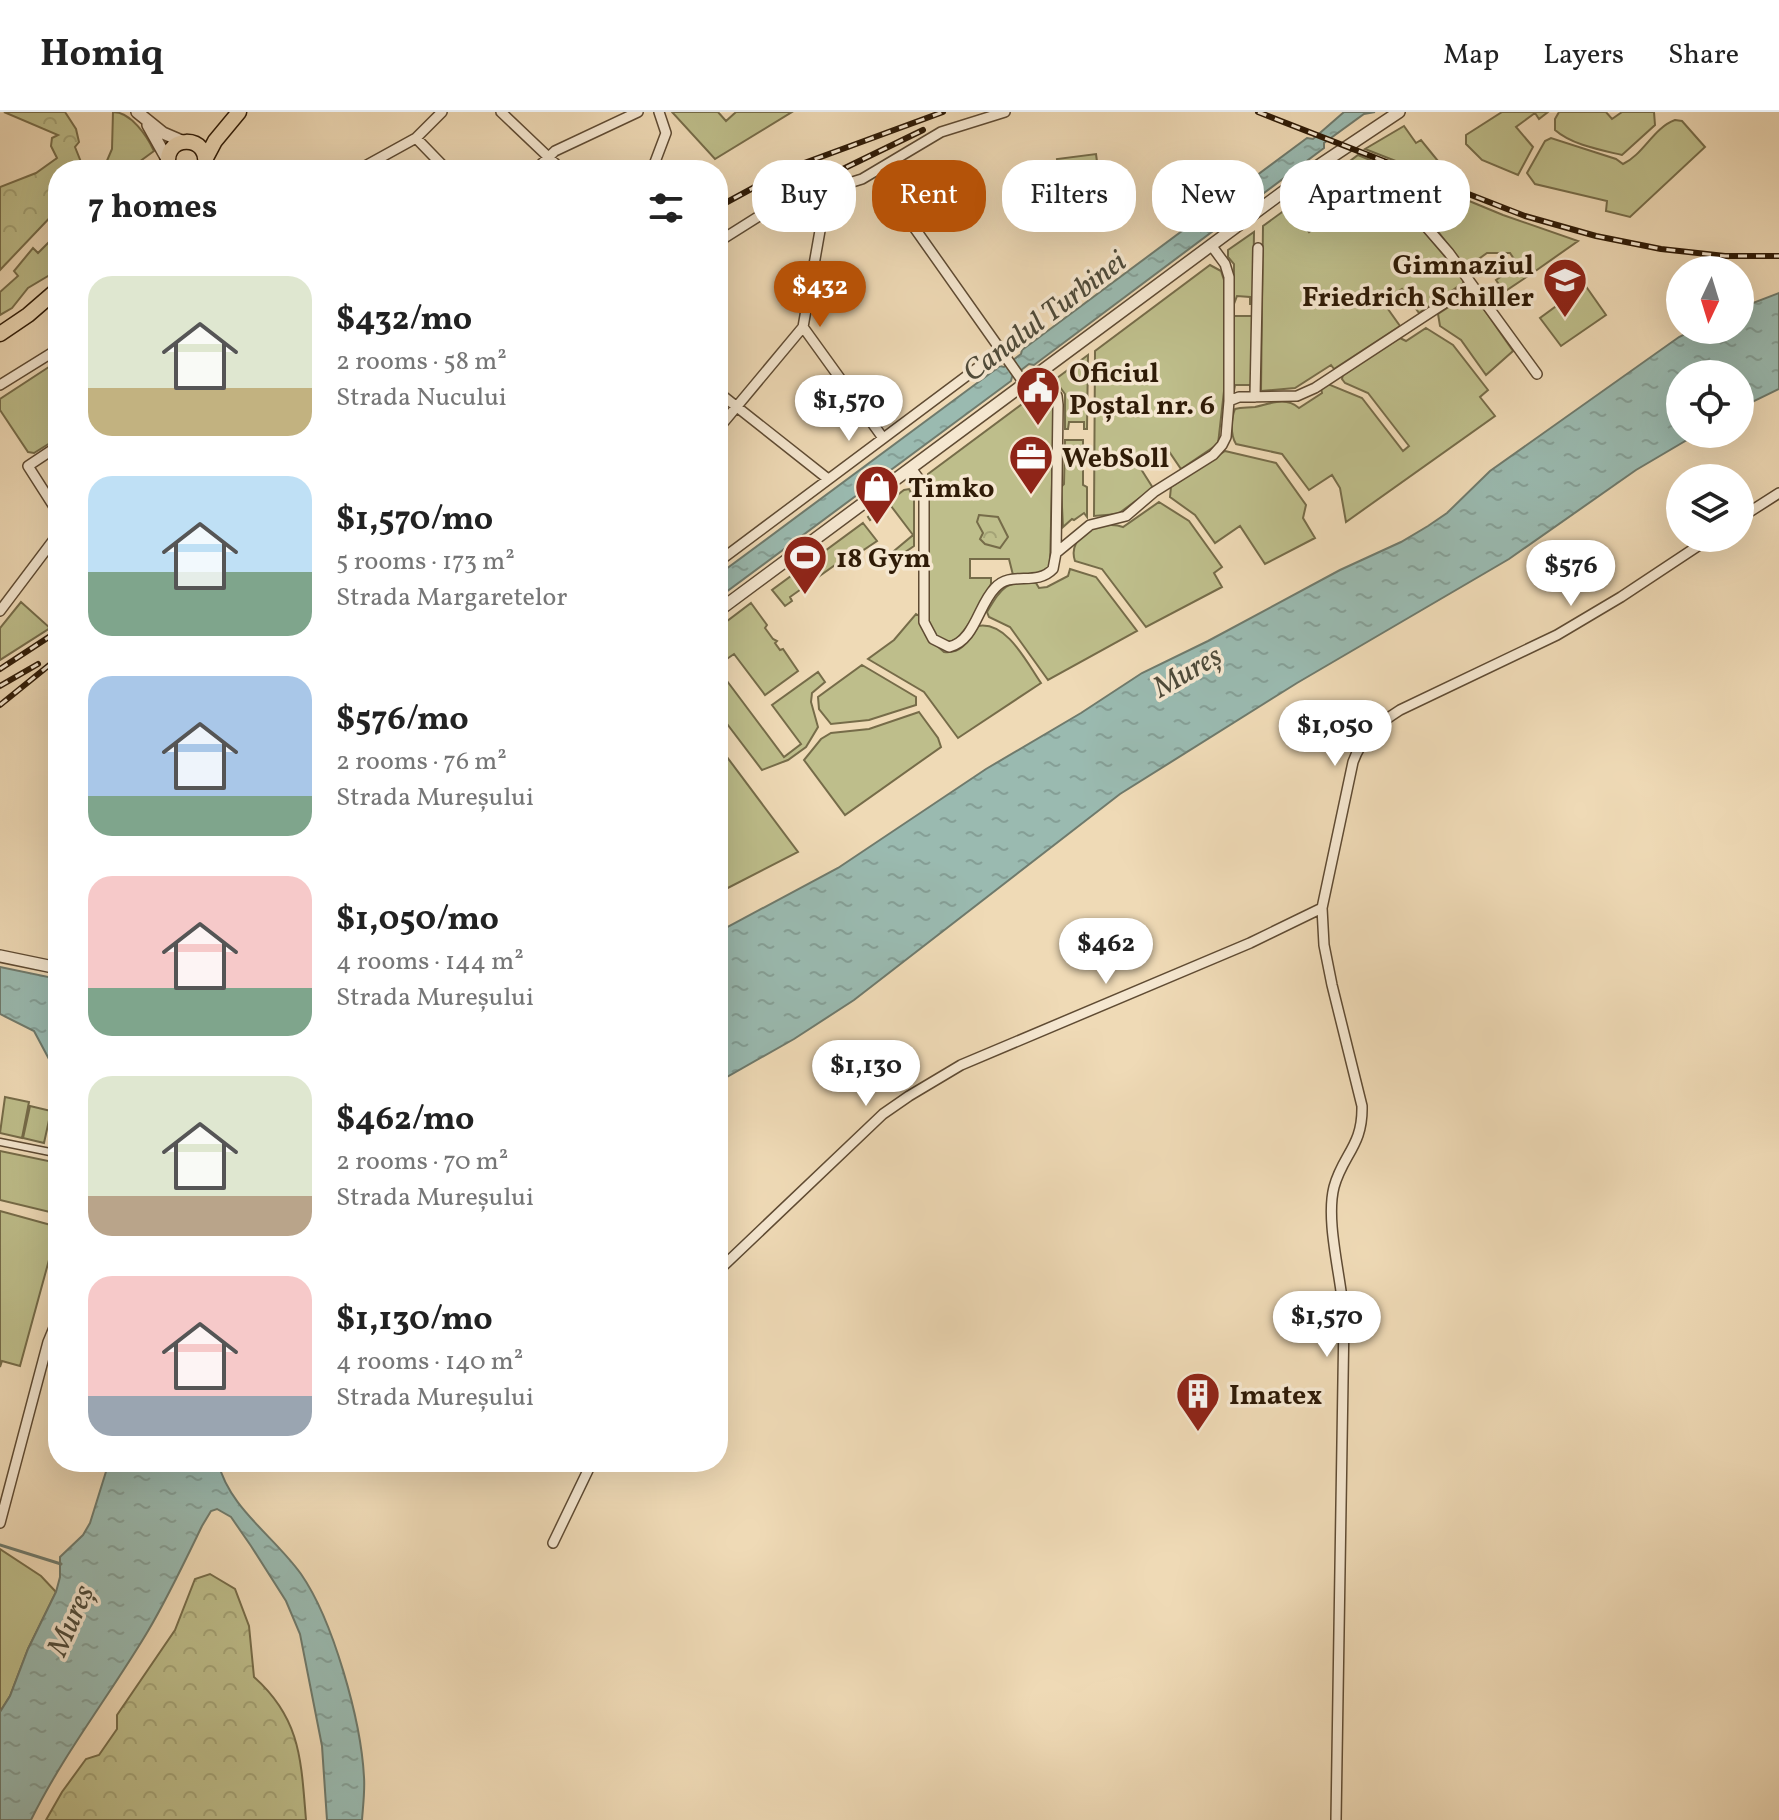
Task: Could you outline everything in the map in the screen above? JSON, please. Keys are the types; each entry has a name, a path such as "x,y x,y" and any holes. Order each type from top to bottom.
{"main road":[{"path":"169,160 173,147 236,115"},
{"path":"208,160 215,141 236,115"},
{"path":"186,142 198,145 204,160"},
{"path":"0,334 48,298"}],"street":[{"path":"376,160 416,138 442,112"},
{"path":"501,112 552,160"},
{"path":"544,160 638,112"},
{"path":"656,160 666,133 659,112"},
{"path":"894,160 941,132 1005,112"},
{"path":"1327,160 1399,112"},
{"path":"141,113 163,133 186,142"},
{"path":"141,113 164,160"},
{"path":"416,138 437,160"},
{"path":"728,604 1022,381 1040,372 1280,194"},
{"path":"728,236 752,221"},
{"path":"728,416 803,327 820,232"},
{"path":"917,232 1022,381"},
{"path":"1432,232 1537,374"},
{"path":"1056,553 1098,522 1120,519 1154,492 1213,455 1226,437 1229,277 1225,264 1211,245"},
{"path":"1255,397 1258,248"},
{"path":"1229,401 1239,397 1297,396 1315,388 1472,285"},
{"path":"803,327 883,438"},
{"path":"0,385 48,355"},
{"path":"728,554 883,438 1004,355"},
{"path":"911,468 924,486 924,622 929,635 940,645 949,647 963,639 995,587 1008,579 1040,578 1053,569 1056,553 1057,396 1040,372"},
{"path":"728,400 828,479"},
{"path":"48,453 28,466 48,497"},
{"path":"1754,509 1779,493"},
{"path":"0,611 48,547"},
{"path":"1336,1820 1344,1317 1335,1253 1333,1200 1334,1186 1358,1141 1363,1124 1362,1106 1324,945 1322,908 1353,762 1359,745 1376,726 1400,710 1557,635 1689,552"},
{"path":"728,1261 883,1114 920,1089 961,1065 1250,943 1322,908"},
{"path":"0,956 48,966"},
{"path":"0,1142 48,1152"},
{"path":"0,1523 48,1342"},
{"path":"553,1543 587,1472"}],"green space":[{"path":"4,112 65,112 76,129 79,142 75,147 80,160 54,160 57,158 51,146 52,138 58,135"},
{"path":"113,112 132,120 154,151 142,160 107,160 112,149"},
{"path":"672,112 718,112 726,121 736,112 792,112 715,159"},
{"path":"1502,112 1548,112 1539,119 1535,113 1516,127 1533,147 1518,175 1482,160 1466,144 1466,135"},
{"path":"1559,112 1606,112 1612,119 1622,112 1654,112 1655,125 1622,155 1587,146 1562,135 1555,130"},
{"path":"1675,120 1682,121 1705,147 1630,217 1606,211 1607,201 1535,184 1527,173 1545,141 1551,138 1623,164"},
{"path":"1404,126 1416,143 1421,140 1437,160 1393,160 1365,149"},
{"path":"1096,154 1097,160 1057,160"},
{"path":"1358,155 1370,160 1351,160"},
{"path":"48,164 48,220 0,270 0,187 36,173"},
{"path":"1470,201 1578,241 1534,272 1531,269 1526,273 1528,276 1504,292 1496,280 1518,265 1510,253 1487,253 1466,268 1438,232 1470,232"},
{"path":"1280,214 1280,232 1425,232 1463,278 1463,283 1419,313 1402,289 1383,302 1400,326 1334,369 1331,365 1295,388 1261,391 1264,225"},
{"path":"1254,232 1253,304 1250,304 1250,297 1237,296 1234,304 1234,264 1228,257 1228,250"},
{"path":"48,243 48,276 28,288 12,308 0,315 0,292 18,276 14,271 33,248 38,253"},
{"path":"1210,265 1221,271 1225,283 1224,391 1218,444 1181,469 1168,450 1141,469 1153,488 1118,514 1094,516 1095,351"},
{"path":"1585,285 1606,315 1561,346 1540,318"},
{"path":"1470,293 1513,351 1486,375 1461,340 1440,326 1438,314"},
{"path":"1234,316 1253,316 1251,390 1250,385 1235,385 1234,391"},
{"path":"1426,328 1453,345 1488,390 1480,397 1495,416 1346,522 1340,488 1332,475 1309,490 1282,454 1236,444 1232,426 1235,409 1283,402 1299,408 1322,393 1321,388 1328,384 1362,398 1403,451 1409,446 1368,393 1342,379 1343,374 1400,338 1406,341"},
{"path":"1088,355 1087,429 1084,429 1084,422 1069,422 1068,429 1065,429 1065,394 1057,378"},
{"path":"48,368 48,444 34,453 28,452 0,410 0,399"},
{"path":"1041,390 1046,390 1054,403 1050,566 1039,574 1013,575 1009,559 970,559 970,578 991,578 991,584 963,632 955,640 946,642 937,637 928,622 928,474"},
{"path":"1065,440 1083,440 1087,517 1084,513 1063,527 1061,487 1064,484"},
{"path":"1225,451 1276,463 1306,505 1303,518 1315,538 1265,564 1240,526 1215,543 1195,515 1170,497 1171,487"},
{"path":"909,489 914,498 914,546 898,557 894,551 913,535 891,506 882,512 884,515 880,518 877,515 870,520 868,517"},
{"path":"1159,502 1189,521 1222,567 1214,573 1222,587 1146,627 1102,569 1075,561 1074,552 1076,544 1088,531 1106,525 1123,527"},
{"path":"979,515 998,517 1008,537 1000,548 985,544 980,539 983,533 977,522"},
{"path":"863,523 877,541 847,561 845,558 790,597 792,601 785,606 772,590"},
{"path":"1070,569 1096,577 1137,631 1048,680 1010,627 989,617 987,612 997,596 1011,584 1026,582 1036,583 1039,588 1047,587 1068,576"},
{"path":"21,602 48,626 48,629 0,660 0,628"},
{"path":"751,603 767,625 765,628 777,641 775,643 798,671 765,695 734,654 728,658 728,620"},
{"path":"916,614 921,617 926,636 944,652 960,648 978,626 998,630 1015,645 1041,683 958,738 924,692 868,659 894,640"},
{"path":"862,665 916,697 916,705 869,720 831,724 819,709 818,697"},
{"path":"818,672 825,682 812,693 811,702 818,727 806,747 788,760 762,770 728,725 728,682 784,757 801,744 772,705"},
{"path":"919,712 941,747 845,815 804,760 821,739 831,733 869,729"},
{"path":"728,758 798,852 728,888"},
{"path":"5,1097 29,1102 22,1138 0,1133"},
{"path":"30,1106 48,1110 44,1143 23,1138"},
{"path":"0,1151 48,1161 48,1212 0,1200"},
{"path":"0,1211 48,1224 48,1264 20,1366 2,1361 0,1367"},
{"path":"0,1549 41,1576 56,1592 0,1712"},
{"path":"210,1574 235,1589 249,1626 254,1677 270,1693 290,1725 300,1759 306,1820 46,1820 86,1759 99,1755 117,1729 117,1715 175,1630 195,1579"}],"water":[{"name":"Canalul Turbinei","path":"1344,112 1375,112 1364,114 1324,143 1324,148 1308,160 1280,160 1280,181 1264,193 1264,170 1307,138 1313,139"},
{"name":"Canalul Turbinei","path":"1181,232 1212,232 1034,365 1029,364 1011,381 728,591 728,568 1000,366 1004,367 1022,350"},
{"name":"Mureș","path":"1779,293 1779,389 1754,401 1754,360 1666,360 1666,448 1673,448 1636,470 1509,559 1297,683 1120,794 854,1000 728,1076 728,927 838,868 986,769 1142,673 1428,526 1447,513 1490,471 1669,344 1754,344 1754,303"},
{"path":"0,967 48,977 48,1057 34,1031 0,1014"},
{"name":"Mureș","path":"106,1472 222,1472 242,1508 301,1574 324,1617 343,1671 362,1754 362,1820 327,1820 322,1746 300,1634 286,1601 251,1546 231,1517 217,1509 211,1511 202,1526 148,1631 58,1771 31,1820 0,1820 0,1712 56,1592 60,1557 83,1535 90,1523"}],"waterway":[{"path":"0,1545 61,1564"}],"railway":[{"path":"728,202 788,169 943,112"},
{"path":"1258,112 1525,216 1596,236 1661,249 1725,256 1779,256"},
{"path":"856,163 923,130"},
{"path":"0,669 48,638"},
{"path":"0,686 38,664"},
{"path":"0,705 48,666"}],"place":[{"name":"Gimnaziul Friedrich Schiller","path":"1565,319"},
{"name":"Oficiul Poștal nr. 6","path":"1038,427"},
{"name":"WebSoll","path":"1031,496"},
{"name":"Timko","path":"877,526"},
{"name":"18 Gym","path":"805,596"},
{"name":"Imatex","path":"1198,1433"}]}
